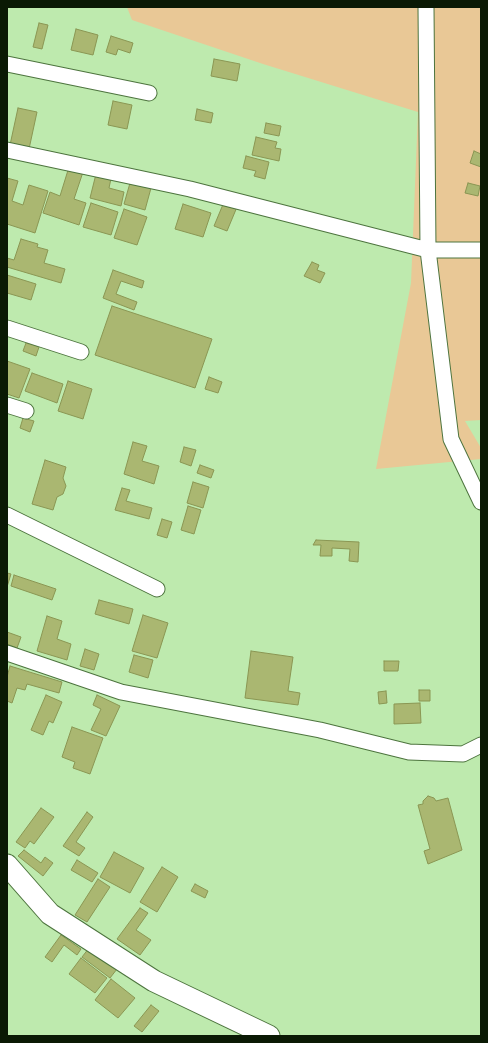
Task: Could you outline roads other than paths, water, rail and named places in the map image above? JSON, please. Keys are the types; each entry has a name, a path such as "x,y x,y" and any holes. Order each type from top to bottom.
{"street":[{"path":"426,7 428,250 451,440 481,502"},
{"path":"7,64 149,93"},
{"path":"7,150 190,189 428,250 481,250"},
{"path":"7,328 81,352"},
{"path":"7,405 26,411"},
{"path":"7,515 157,589"},
{"path":"7,653 121,692 320,730 409,752 462,754 481,745"},
{"path":"7,865 50,914 154,981 269,1036"}]}
